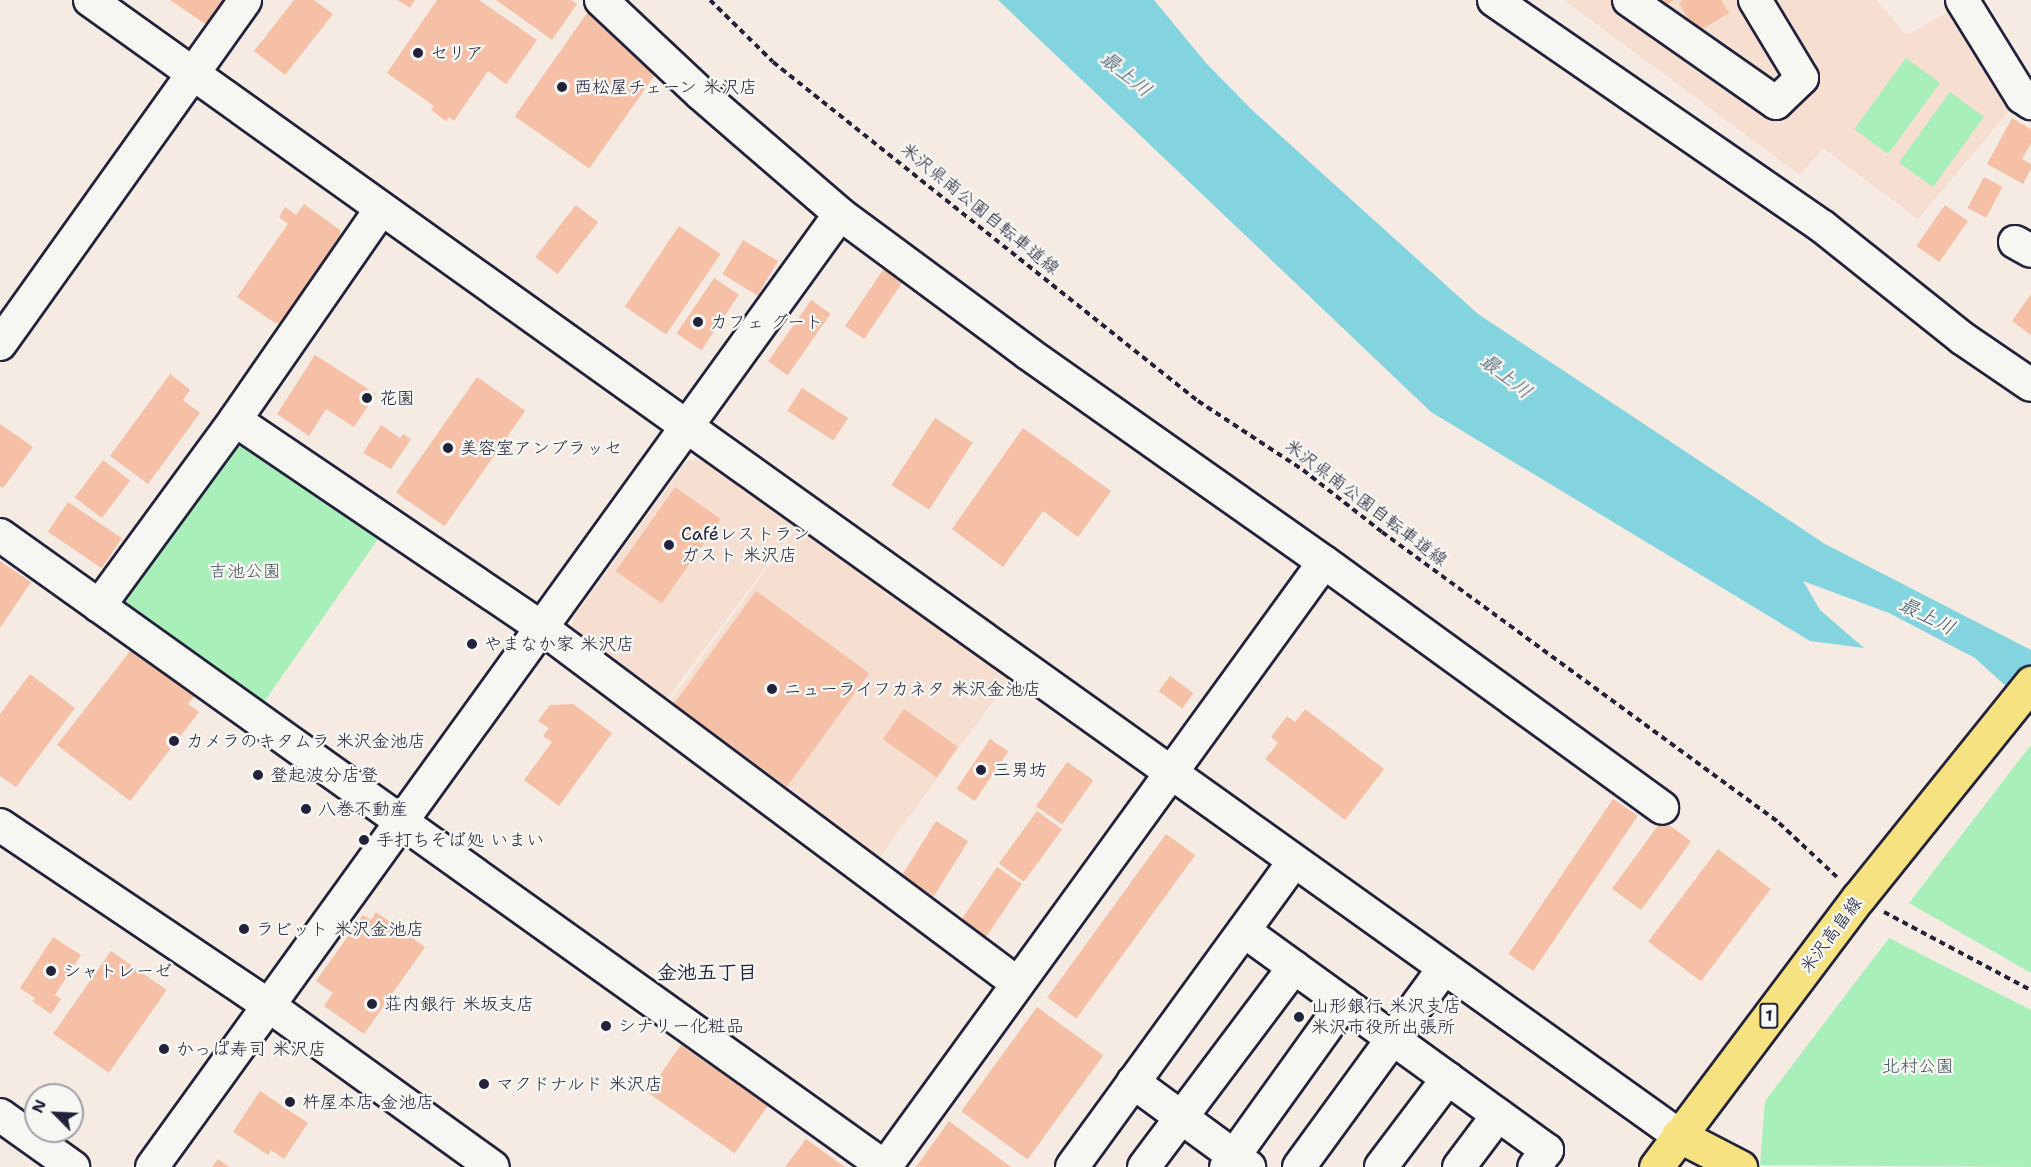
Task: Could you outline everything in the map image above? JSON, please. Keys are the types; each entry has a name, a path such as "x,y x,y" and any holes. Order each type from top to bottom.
{"main road":[{"name":"米沢高畠線","path":"1656,1167 1859,897 2031,683"},
{"path":"1678,1135 1740,1167"}],"street":[{"path":"90,0 1678,1135"},
{"path":"0,344 245,0"},
{"path":"601,0 701,94 840,214 1029,354 1324,562 1662,808"},
{"path":"1494,0 1823,226 1962,338 2031,385"},
{"path":"1629,0 1776,103 1802,78 1755,0"},
{"path":"1962,0 2022,97 2031,103"},
{"path":"99,606 235,420 381,209"},
{"path":"152,1167 840,214"},
{"path":"235,420 542,628 1017,983"},
{"path":"0,535 885,1167 1324,562"},
{"path":"0,825 267,1005 493,1167"},
{"path":"1072,1167 1294,861"},
{"path":"1244,931 1547,1150 1534,1167"},
{"path":"1144,1167 1294,967"},
{"path":"1299,1167 1444,968"},
{"path":"1133,1082 1181,1117 1236,1163 1344,1003"},
{"path":"1382,1167 1448,1078"},
{"path":"0,1115 73,1167"},
{"path":"1459,1167 1498,1115"}],"path":[{"name":"米沢県南公園自転車道線","path":"710,0 773,62 808,91 860,133 896,158 1198,400 1303,470 1382,532 1779,823 1859,897 2031,990"}],"shaded area":[{"path":"1564,0 1876,0 1907,35 1955,8 2015,104 1918,219 1823,148 1800,175"},
{"path":"711,457 799,522 664,703 572,635 573,618 687,461"},
{"path":"800,523 1011,676 878,859 667,706"}],"green space":[{"path":"1906,58 1940,83 1888,154 1854,129"},
{"path":"1950,92 1984,117 1933,187 1899,162"},
{"name":"吉池公園","path":"239,429 384,531 260,707 115,606"},
{"path":"2031,745 2031,973 1909,903"},
{"name":"北村公園","path":"1889,938 2031,1010 2031,1167 1760,1165 1765,1101"}],"water":[{"name":"最上川","path":"998,0 1154,0 1206,63 1251,109 1478,314 1825,544 2031,650 2031,709 1975,658 1889,613 1803,581 1820,610 1864,648 1810,641 1431,412"}],"building":[{"path":"170,0 230,0 211,28"},
{"path":"294,0 314,0 333,14 285,75 254,51"},
{"path":"397,0 415,0 410,8"},
{"path":"437,0 479,0 537,40 506,84 488,71 454,121 449,117 446,121 431,110 434,106 387,73"},
{"path":"496,0 571,0 577,4 552,40"},
{"path":"1648,0 1674,0 1655,12"},
{"path":"1683,0 1721,0 1729,13 1696,33 1679,3"},
{"path":"587,13 662,65 589,168 515,116"},
{"path":"2012,118 2031,129 2031,143 2022,159 2031,164 2031,169 2023,184 1987,164"},
{"path":"1984,177 2003,187 1986,218 1968,208"},
{"path":"304,204 340,230 342,240 283,323 275,323 237,297 288,224 279,217 285,207 296,215"},
{"path":"576,205 598,222 557,274 535,257"},
{"path":"1945,205 1968,221 1939,262 1916,246"},
{"path":"679,226 720,254 666,334 625,306"},
{"path":"743,240 778,261 758,295 722,274"},
{"path":"887,264 906,277 864,339 845,326"},
{"path":"714,278 739,295 701,350 677,334"},
{"path":"2031,294 2031,335 2012,321"},
{"path":"811,300 831,314 788,375 768,361"},
{"path":"315,355 376,394 354,427 326,409 309,436 277,414"},
{"path":"170,374 190,390 183,400 200,413 148,484 110,456"},
{"path":"477,377 525,411 444,526 396,493"},
{"path":"802,388 848,418 833,441 787,411"},
{"path":"935,418 973,443 929,510 891,485"},
{"path":"0,424 33,447 3,488 0,486"},
{"path":"381,425 400,438 403,434 411,439 391,469 363,453"},
{"path":"1023,428 1111,491 1078,537 1043,511 1003,567 952,529"},
{"path":"103,460 130,480 102,518 75,498"},
{"name":"Caféレストラン ガスト 米沢店","path":"675,487 721,519 662,603 616,571"},
{"path":"68,502 122,538 102,568 48,532"},
{"path":"0,561 31,582 0,628"},
{"name":"ニューライフカネタ 米沢金池店","path":"756,591 869,673 787,787 674,704"},
{"path":"134,646 196,694 188,704 199,712 130,801 57,745"},
{"path":"30,674 75,708 16,787 0,776 0,714"},
{"path":"1170,676 1193,693 1182,708 1159,691"},
{"path":"573,704 612,733 559,806 524,780 552,742 543,736 549,728 538,721 550,705"},
{"path":"904,709 958,747 937,777 883,739"},
{"path":"1305,709 1384,769 1345,820 1265,759 1278,743 1271,737 1287,716 1295,722"},
{"name":"三男坊","path":"990,739 1008,751 975,801 956,789"},
{"path":"1067,762 1093,780 1062,825 1036,806"},
{"path":"1613,799 1638,816 1533,971 1508,954"},
{"path":"1037,811 1062,829 1024,882 999,864"},
{"path":"1662,820 1691,841 1641,910 1612,889"},
{"path":"936,821 968,841 934,896 902,876"},
{"path":"1166,834 1195,855 1076,1019 1047,997"},
{"path":"1718,849 1771,889 1701,981 1648,942"},
{"path":"997,867 1022,884 986,937 961,920"},
{"path":"376,912 425,947 364,1034 324,1006 333,993 316,981 363,915 371,920"},
{"name":"シャトレーゼ","path":"53,937 81,955 55,995 61,999 51,1014 32,1001 35,998 20,988"},
{"path":"111,951 167,990 109,1073 53,1034"},
{"path":"1037,1007 1103,1055 1028,1160 961,1111"},
{"path":"681,1045 768,1106 735,1153 648,1093"},
{"path":"260,1091 308,1123 284,1159 271,1150 268,1155 233,1132"},
{"path":"949,1121 1011,1167 916,1167"},
{"path":"806,1139 845,1167 785,1167"},
{"path":"218,1159 229,1167 212,1167"}],"place":[{"name":"セリア","path":"418,53"},
{"name":"西松屋チェーン 米沢店","path":"562,87"},
{"name":"カフェ グート","path":"698,322"},
{"name":"花園","path":"367,398"},
{"name":"美容室アンブラッセ","path":"448,448"},
{"name":"Caféレストラン ガスト 米沢店","path":"669,545"},
{"name":"やまなか家 米沢店","path":"472,644"},
{"name":"ニューライフカネタ 米沢金池店","path":"772,689"},
{"name":"カメラのキタムラ 米沢金池店","path":"174,741"},
{"name":"三男坊","path":"981,770"},
{"name":"登起波分店登","path":"258,775"},
{"name":"八巻不動産","path":"306,809"},
{"name":"手打ちそば処 いまい","path":"364,840"},
{"name":"ラビット 米沢金池店","path":"244,929"},
{"name":"シャトレーゼ","path":"51,971"},
{"name":"荘内銀行 米坂支店","path":"372,1004"},
{"name":"山形銀行 米沢支店 米沢市役所出張所","path":"1299,1017"},
{"name":"シナリー化粧品","path":"606,1026"},
{"name":"かっぱ寿司 米沢店","path":"164,1049"},
{"name":"マクドナルド 米沢店","path":"484,1084"},
{"name":"杵屋本店 金池店","path":"290,1102"}],"district":[{"name":"金池五丁目","path":"707,972"}]}
